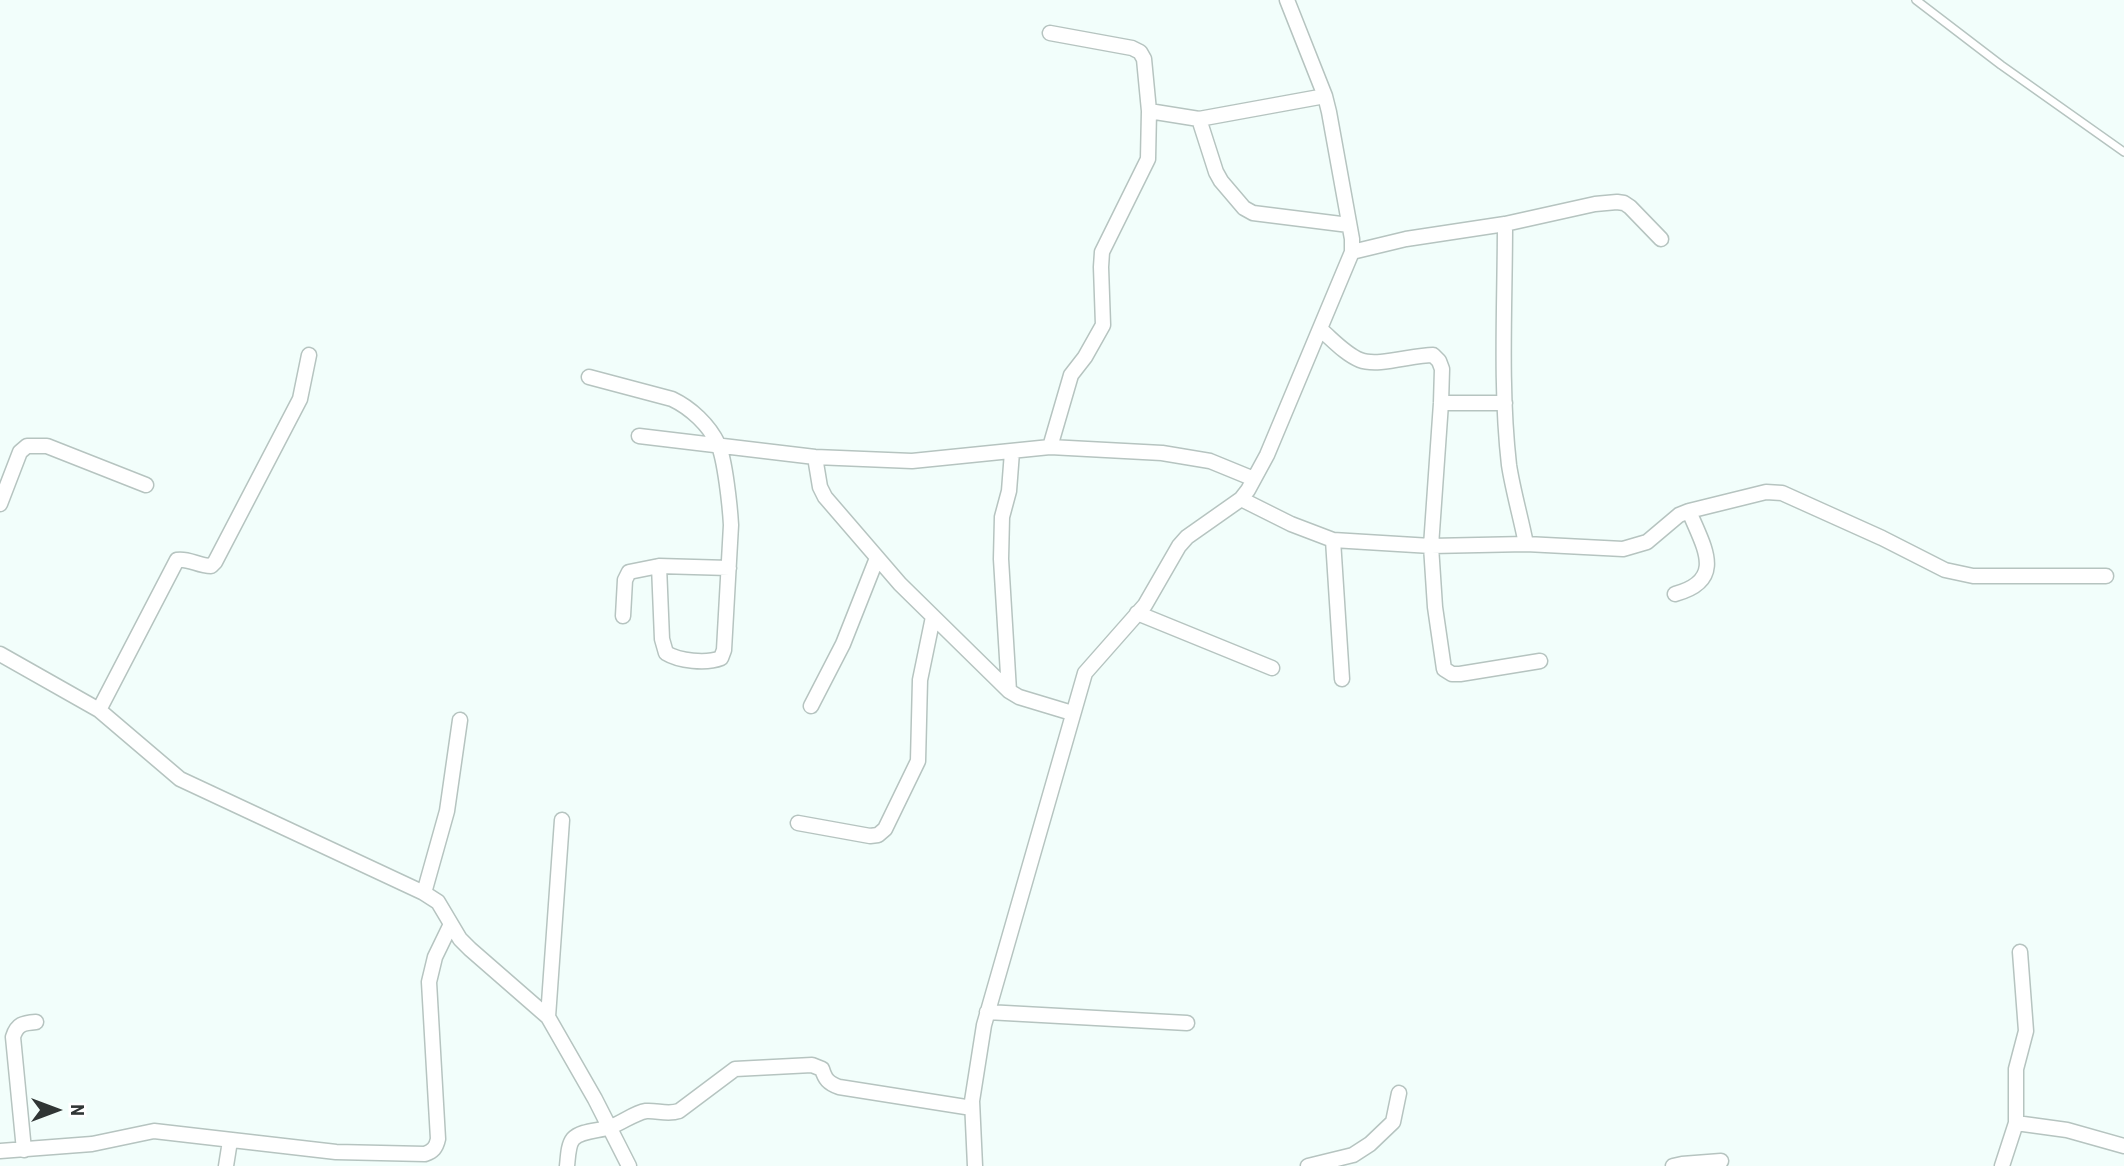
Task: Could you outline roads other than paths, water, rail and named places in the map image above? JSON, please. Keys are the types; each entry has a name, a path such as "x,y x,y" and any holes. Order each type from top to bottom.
{"street":[{"path":"975,1166 972,1091 982,1034 1085,673 1145,605 1179,546 1187,537 1241,499 1254,479 1267,455 1352,252 1325,96 1287,0"},
{"path":"1050,33 1132,48 1140,52 1144,59 1149,111 1148,159 1102,252 1103,325 1085,357 1071,374 1050,447"},
{"path":"1149,111 1199,119 1325,96"},
{"path":"1199,119 1216,172 1244,208 1261,214 1349,225"},
{"path":"1352,252 1406,239 1505,224 1583,206 1624,203 1661,239"},
{"path":"1505,224 1505,403 1510,468 1526,544"},
{"path":"1320,329 1363,361 1433,355 1442,369 1431,546 1433,594 1444,669 1452,674 1460,674 1541,661"},
{"path":"99,710 177,560 184,558 205,566 211,566 215,562 300,398 310,355"},
{"path":"589,377 672,399 684,405 702,422 719,446 730,508 729,568 724,650 721,658 707,661 673,657 666,653 662,639 659,566"},
{"path":"1441,402 1505,403"},
{"path":"639,436 815,457 921,460 1050,447 1171,454 1210,461 1254,479"},
{"path":"0,504 20,452 27,446 47,446 146,485"},
{"path":"1009,691 1001,559 1002,517 1009,491 1012,452"},
{"path":"815,457 820,487 825,497 900,584 933,617 1009,691 1019,697 1072,713"},
{"path":"1241,499 1291,524 1333,540 1431,546 1526,544 1610,550 1634,547 1647,542 1679,515 1689,511 1773,491 1882,538 1945,570 1973,576 2106,576"},
{"path":"1675,594 1695,586 1707,572 1706,554 1689,511"},
{"path":"1333,540 1342,679"},
{"path":"811,706 843,643 877,558"},
{"path":"623,616 625,580 629,572 659,566 729,568"},
{"path":"1137,613 1272,668"},
{"path":"798,823 870,836 878,835 885,829 918,761 920,680 933,617"},
{"path":"0,654 99,710 180,779 438,902 460,939 470,950 548,1017 629,1166"},
{"path":"424,893 447,811 460,720"},
{"path":"548,1017 562,820"},
{"path":"0,1151 92,1144 154,1131 344,1152 425,1154 432,1151 438,1139 429,982 435,957 451,924"},
{"path":"2003,1166 2016,1123 2016,1069 2027,1022 2020,952"},
{"path":"987,1012 1187,1023"},
{"path":"24,1150 13,1037 16,1028 21,1024 36,1022"},
{"path":"567,1166 573,1139 579,1135 609,1128 642,1112 679,1111 730,1071 743,1067 811,1065 822,1069 825,1079 839,1087 972,1108"},
{"path":"1308,1166 1353,1155 1370,1144 1393,1122 1399,1093"},
{"path":"2016,1123 2067,1130 2124,1146"},
{"path":"226,1166 230,1140"},
{"path":"1673,1166 1721,1161"}],"lane":[{"path":"1916,0 2001,65 2124,152"}]}
